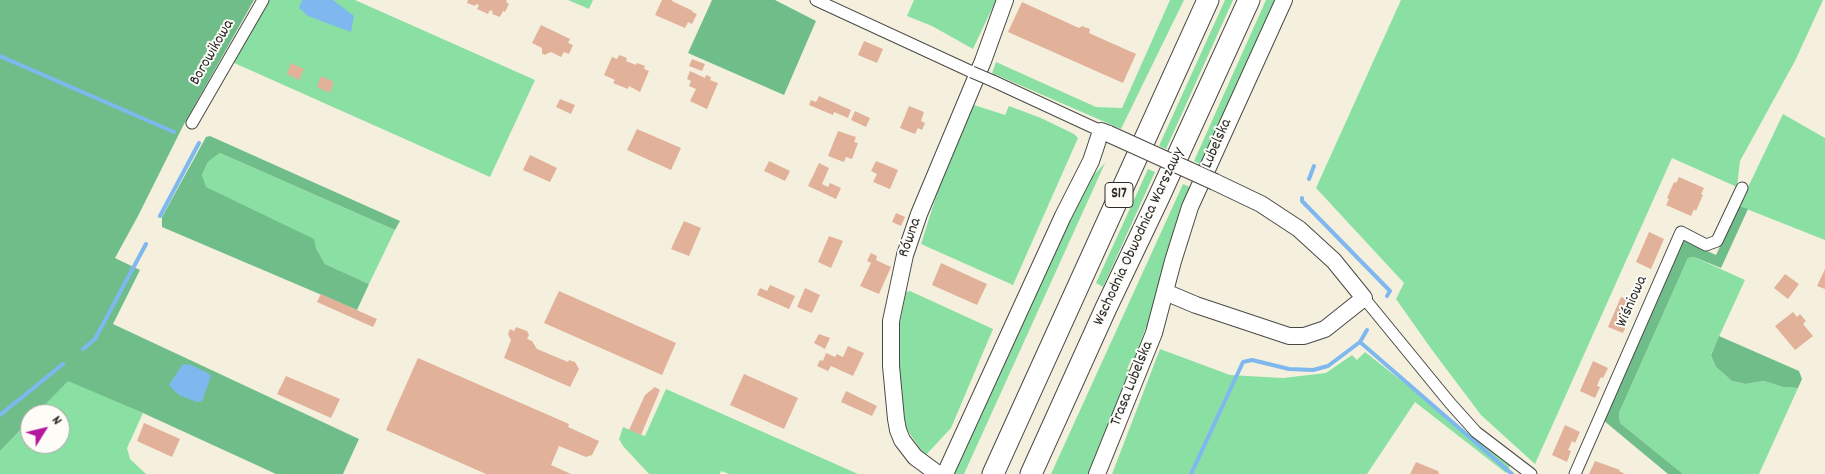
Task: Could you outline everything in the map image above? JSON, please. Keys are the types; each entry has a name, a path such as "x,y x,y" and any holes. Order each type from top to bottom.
{"highway":[{"name":"S17","path":"993,474 1208,0"},
{"name":"Wschodnia Obwodnica Warszawy","path":"1031,474 1249,0"}],"street":[{"name":"Borowikowa","path":"192,123 263,0"},
{"name":"Równa","path":"938,474 914,457 902,440 898,430 891,366 890,321 905,255 919,214 980,70 1005,0"},
{"name":"Lubelska","path":"1164,292 1190,208 1284,0"},
{"path":"818,1 1215,182 1261,204 1299,229 1334,261 1450,404 1476,432 1531,474"},
{"path":"945,474 1063,216 1105,132"},
{"name":"Wiśniowa","path":"1575,474 1681,232 1706,245 1717,241 1742,188"},
{"path":"1164,292 1196,305 1289,336 1304,336 1325,329 1364,298"},
{"name":"Trasa Lubelska","path":"1097,474 1154,333 1164,292"}],"green space":[{"path":"0,0 254,0 183,126 115,258 140,270 113,324 359,439 343,474 276,474 68,381 46,404 20,404 20,430 0,451"},
{"path":"269,0 355,0 535,80 490,177 232,62"},
{"path":"568,0 593,0 589,9"},
{"path":"712,0 775,0 816,21 784,95 688,53"},
{"path":"914,0 996,0 973,49 932,26 907,16"},
{"path":"1170,0 1184,0 1121,129 992,73 996,62 1096,107 1122,108"},
{"path":"1225,0 1233,0 1166,149 1159,146"},
{"path":"1266,0 1277,0 1202,165 1194,161"},
{"path":"1401,0 1823,0 1795,61 1740,161 1737,187 1672,158 1535,464 1481,415 1396,299 1404,283 1316,188"},
{"path":"974,105 1005,115 1009,106 1041,118 1074,134 1078,138 1013,285 921,244 945,168"},
{"path":"1783,114 1825,138 1825,240 1739,206"},
{"path":"210,136 400,221 395,230 220,153 208,162 202,175 206,187 314,239 316,248 325,264 369,284 357,310 162,227 162,217 206,137"},
{"path":"1111,150 964,474 952,474 1070,219 1091,178 1105,163"},
{"path":"220,153 395,230 369,284 325,264 313,239 205,187 202,175 208,162"},
{"path":"1148,169 1155,172 1103,287 1096,283"},
{"path":"1183,184 1190,187 1149,328 1146,327 1134,359 1132,358 1127,369 1130,370 1122,389 1125,390 1091,474 1051,474"},
{"path":"1739,206 1748,209 1721,268 1694,257 1688,258 1619,413 1620,423 1683,474 1668,474 1603,420 1683,240 1716,255"},
{"path":"1694,257 1745,280 1711,354 1716,367 1732,381 1744,384 1764,381 1783,387 1798,388 1759,474 1683,474 1620,423 1619,413 1688,258"},
{"path":"910,291 993,329 951,428 925,456 906,428 899,380 897,336 906,292"},
{"path":"1719,336 1799,371 1802,379 1798,388 1783,387 1764,381 1745,384 1732,381 1716,367 1711,355"},
{"path":"1160,349 1230,375 1283,378 1326,373 1352,355 1357,360 1365,352 1510,466 1506,473 1415,402 1367,474 1112,474"},
{"path":"68,380 143,413 127,448 130,459 146,474 0,474 0,451 20,430 20,454 70,454 70,404 45,404"},
{"path":"666,389 858,474 729,474 721,471 720,474 649,474 623,446 619,439 623,427 645,436"}],"water":[{"path":"302,0 333,0 354,16 351,32 308,16 299,8"},
{"path":"183,364 191,365 211,376 202,401 197,402 179,395 169,385"}],"building":[{"path":"468,0 507,0 506,2 509,4 500,17 492,14 493,12 490,10 488,14 477,9 479,5 476,4 475,6 467,3"},
{"path":"662,0 672,0 697,14 692,24 688,22 685,28 655,15"},
{"path":"1022,2 1079,28 1082,26 1090,29 1089,33 1136,54 1123,83 1008,32"},
{"path":"541,25 570,39 568,43 573,45 569,54 564,52 561,57 551,52 544,55 542,48 532,43"},
{"path":"864,41 883,49 877,63 858,55"},
{"path":"619,55 627,58 626,61 645,66 644,69 649,71 640,92 629,86 628,89 613,83 615,80 604,75 612,57 617,59"},
{"path":"692,59 705,64 702,71 689,66"},
{"path":"291,63 304,69 299,80 287,74"},
{"path":"690,71 705,78 706,75 711,77 710,80 718,83 707,109 690,101 696,89 689,86 691,81 687,79"},
{"path":"321,76 334,82 330,93 317,87"},
{"path":"819,96 851,110 848,118 834,112 833,115 809,105 811,100 816,102"},
{"path":"560,99 575,105 571,114 556,107"},
{"path":"909,106 924,112 921,121 925,123 922,130 918,128 915,134 900,128"},
{"path":"855,111 870,118 866,127 851,120"},
{"path":"637,129 681,148 671,170 627,150"},
{"path":"838,131 856,137 854,142 858,143 852,159 846,157 844,162 828,156"},
{"path":"530,155 557,168 550,182 523,170"},
{"path":"769,161 790,171 785,181 764,171"},
{"path":"876,161 898,170 890,189 873,182 877,174 871,171"},
{"path":"819,163 829,168 822,184 828,187 830,183 841,188 836,199 808,186"},
{"path":"1679,177 1704,188 1696,211 1694,209 1691,216 1666,205 1674,182 1676,183"},
{"path":"896,213 905,217 901,226 892,222"},
{"path":"684,221 701,228 689,256 671,249"},
{"path":"1649,232 1664,239 1651,269 1636,262"},
{"path":"829,236 843,241 831,268 818,262"},
{"path":"871,253 877,256 876,260 891,267 879,294 860,286 871,263 867,261"},
{"path":"941,263 987,284 977,305 932,285"},
{"path":"1825,269 1825,289 1817,286"},
{"path":"1785,274 1799,284 1788,299 1774,288"},
{"path":"770,285 795,296 789,309 757,295 760,288 767,291"},
{"path":"805,288 820,295 812,313 797,307"},
{"path":"559,291 676,343 662,375 544,323"},
{"path":"321,294 377,319 373,327 317,302"},
{"path":"1621,297 1636,303 1623,333 1608,327"},
{"path":"1793,312 1797,317 1800,314 1806,321 1803,324 1813,336 1795,350 1775,326"},
{"path":"516,327 527,331 529,335 527,339 532,341 537,349 568,362 569,360 575,362 579,369 570,387 504,358 511,340 508,334 510,329 514,331"},
{"path":"819,334 830,338 825,349 814,343"},
{"path":"848,346 864,353 853,376 831,366 828,371 817,366 820,360 823,361 826,353 835,357 837,354 843,357"},
{"path":"418,358 569,424 568,427 599,441 592,455 586,457 559,446 551,465 571,474 486,474 386,430"},
{"path":"1593,361 1608,368 1603,378 1601,377 1599,381 1597,386 1600,387 1595,398 1580,391"},
{"path":"744,374 798,398 784,429 730,405"},
{"path":"286,376 340,399 331,418 277,394"},
{"path":"655,387 660,390 641,435 629,430 645,395"},
{"path":"846,391 877,406 872,416 841,402"},
{"path":"144,423 180,439 172,457 137,441"},
{"path":"1565,425 1580,432 1575,443 1572,441 1568,450 1571,451 1567,462 1552,455"},
{"path":"1595,461 1620,470 1625,474 1589,474"},
{"path":"1416,462 1438,471 1439,474 1410,474"}],"waterway":[{"path":"0,56 174,132"},
{"path":"160,216 199,143"},
{"path":"1309,179 1314,166"},
{"path":"1302,198 1302,201 1390,291 1387,296"},
{"path":"83,349 95,339 146,244"},
{"path":"1367,330 1360,342 1512,474"},
{"path":"1191,474 1243,362 1252,360 1289,369 1313,370 1328,366 1360,342"},
{"path":"0,415 63,364"}]}
